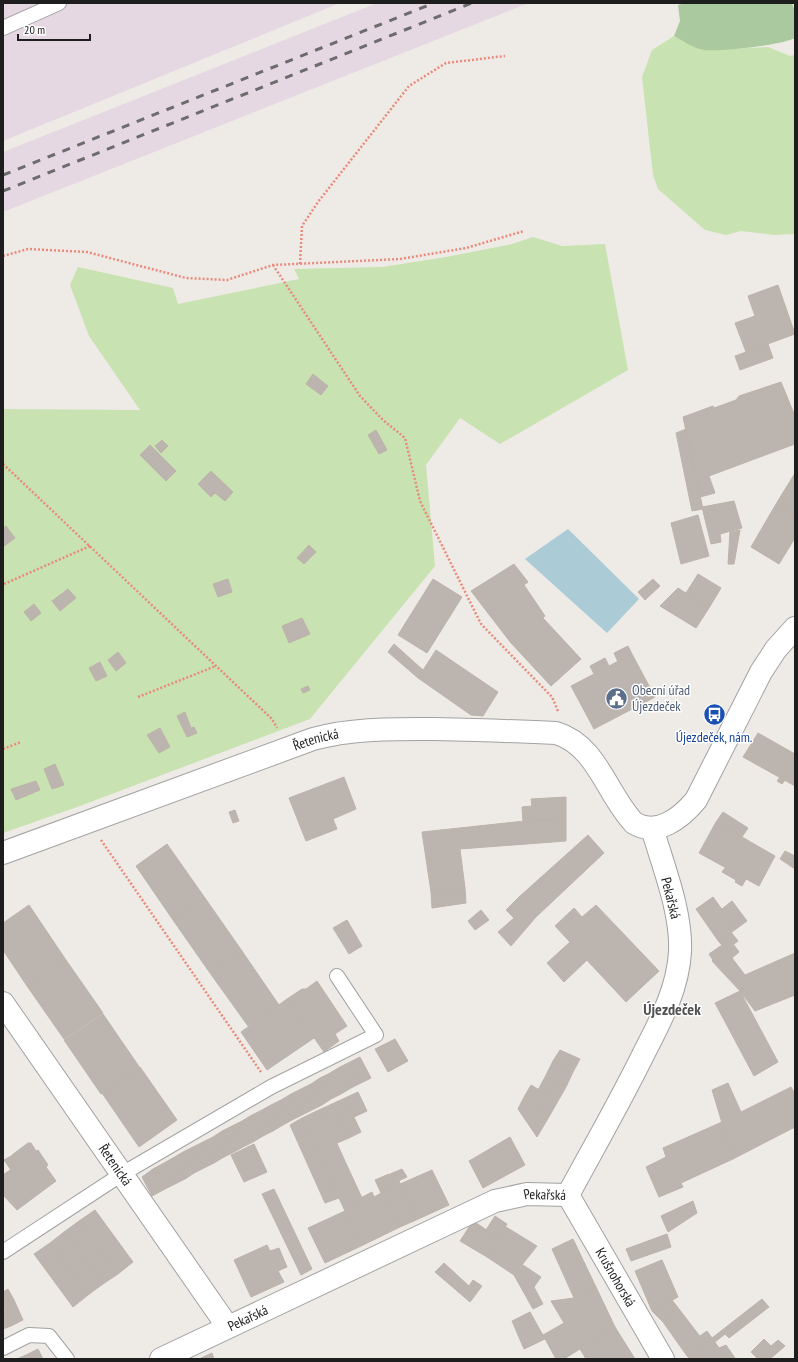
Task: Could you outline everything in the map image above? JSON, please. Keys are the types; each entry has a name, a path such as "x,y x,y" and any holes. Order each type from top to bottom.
{"street":[{"path":"556,733 571,739 585,751 634,823 640,827 652,828 671,823 688,810 696,800 761,672 776,649 795,628"},
{"name":"Řetenická","path":"3,853 289,747 336,733 379,729 486,730 556,733"},
{"name":"Pekařská","path":"161,1359 495,1201 527,1194 568,1195 634,1075 663,1015 677,972 680,952 676,913 652,828"},
{"name":"Řetenická","path":"3,1003 228,1327"},
{"name":"Krušnohorská","path":"568,1195 663,1359"}],"lane":[{"path":"3,28 59,3"},
{"path":"3,1252 122,1174 271,1087 376,1035 337,976"},
{"path":"3,1348 29,1335 49,1336 67,1359"}],"path":[{"path":"300,264 302,226 318,202 409,86 446,63 505,56"},
{"path":"3,256 28,249 87,252 186,278 227,280 273,265 400,260 466,248 524,231"},
{"path":"273,265 360,396 383,420 405,438 420,501 480,624 552,697 558,710 556,733"},
{"path":"3,464 272,720 289,747"},
{"path":"4,584 90,546"},
{"path":"138,697 216,666"},
{"path":"3,749 20,742"},
{"path":"89,822 271,1087"}],"shaded area":[{"path":"3,3 340,3 3,141"},
{"path":"377,3 529,3 3,212 3,152"}],"green space":[{"path":"685,3 792,3 795,12 795,38 788,41 751,47 723,50 700,49 674,36 680,21 678,5"},
{"path":"674,36 704,50 768,47 790,56 795,55 795,234 774,235 741,231 726,235 705,230 658,189 653,175 642,77 652,50"},
{"path":"533,237 562,246 605,244 628,370 500,444 460,418 426,465 435,566 310,719 80,806 3,833 3,409 140,410 89,336 70,285 78,267 173,288 178,304 299,279 294,269 382,267 446,257 512,244"}],"water":[{"path":"568,529 639,599 607,633 525,559"}],"building":[{"path":"778,285 795,334 746,352 735,323 755,316 748,296"},
{"path":"768,344 773,358 740,370 735,356"},
{"path":"313,374 328,386 321,395 306,384"},
{"path":"781,382 795,416 795,444 709,476 715,493 700,497 683,417 713,406 714,408 736,400 739,396"},
{"path":"686,429 703,509 692,511 676,433"},
{"path":"376,430 387,450 379,454 368,435"},
{"path":"162,440 168,446 161,453 155,446"},
{"path":"150,445 176,471 166,481 140,455"},
{"path":"211,471 233,492 225,501 215,493 211,497 198,484"},
{"path":"795,473 795,515 776,504"},
{"path":"734,501 742,528 720,534 721,542 711,544 702,507"},
{"path":"776,504 795,515 795,538 779,564 751,547"},
{"path":"698,515 709,556 681,564 671,523"},
{"path":"6,526 15,538 3,547 3,528"},
{"path":"740,530 734,564 728,564 730,532"},
{"path":"309,545 316,552 304,564 297,558"},
{"path":"514,564 528,582 524,585 545,616 511,643 471,591"},
{"path":"698,574 721,588 709,608 686,593"},
{"path":"228,579 232,592 218,597 213,584"},
{"path":"433,579 462,597 427,653 398,635"},
{"path":"653,579 660,586 645,600 638,592"},
{"path":"678,588 709,608 696,628 660,606"},
{"path":"68,589 76,598 60,611 52,601"},
{"path":"34,604 41,613 31,621 24,612"},
{"path":"302,618 310,634 289,643 282,626"},
{"path":"543,618 581,659 551,686 511,643"},
{"path":"394,644 423,670 418,678 388,652"},
{"path":"628,646 632,654 618,662 614,653"},
{"path":"436,650 498,692 483,716 471,715 418,678"},
{"path":"118,652 126,663 116,671 108,660"},
{"path":"632,654 655,697 594,729 571,686 594,674 590,666 605,658 609,666"},
{"path":"100,662 107,676 96,681 89,668"},
{"path":"308,686 310,690 303,693 301,689"},
{"path":"185,712 191,728 194,727 197,733 187,737 177,716"},
{"path":"160,728 170,747 159,753 147,735"},
{"path":"758,733 795,754 795,786 743,757"},
{"path":"55,764 64,785 52,789 44,769"},
{"path":"344,777 356,809 333,819 337,829 306,841 289,798"},
{"path":"780,777 785,780 782,784 777,781"},
{"path":"36,781 40,790 16,800 11,789"},
{"path":"566,797 566,820 523,822 522,807 532,806 531,799"},
{"path":"235,810 239,821 233,823 229,812"},
{"path":"723,812 748,828 742,837 716,822"},
{"path":"534,820 566,820 566,841 460,849 465,888 431,892 422,832"},
{"path":"716,822 775,856 759,886 699,853"},
{"path":"588,835 604,853 536,917 519,897"},
{"path":"167,844 205,898 173,920 136,866"},
{"path":"785,851 795,856 795,869 780,859"},
{"path":"725,868 746,879 742,886 735,882 736,880 722,872"},
{"path":"465,888 466,903 432,908 431,892"},
{"path":"519,897 536,917 511,946 498,932 514,918 506,910"},
{"path":"713,897 736,929 719,942 696,909"},
{"path":"205,898 242,951 210,973 173,920"},
{"path":"732,901 747,921 736,929 722,909"},
{"path":"29,905 66,960 27,986 3,950 3,923"},
{"path":"596,905 659,971 626,1002 555,926 574,908 582,917"},
{"path":"481,910 489,920 475,930 468,921"},
{"path":"347,920 362,946 349,954 333,928"},
{"path":"731,932 738,941 713,960 709,954 722,945 719,942"},
{"path":"570,942 587,960 564,982 547,963"},
{"path":"734,945 739,952 732,958 745,975 743,989 740,991 712,961"},
{"path":"242,951 279,1005 248,1026 210,973"},
{"path":"795,953 795,995 755,1011 740,991 743,989 745,975"},
{"path":"66,960 103,1013 64,1039 27,986"},
{"path":"317,981 347,1026 335,1034 339,1041 324,1052 287,999 302,989 306,989"},
{"path":"740,991 778,1062 754,1076 715,1003"},
{"path":"287,999 314,1038 267,1070 241,1032"},
{"path":"103,1014 140,1068 101,1094 64,1040"},
{"path":"395,1039 408,1061 388,1072 375,1049"},
{"path":"560,1050 580,1059 573,1072 553,1061"},
{"path":"360,1057 371,1078 361,1083 350,1062"},
{"path":"553,1061 573,1072 566,1087 545,1077"},
{"path":"350,1062 361,1083 351,1088 340,1067"},
{"path":"140,1067 177,1120 139,1147 102,1093"},
{"path":"340,1067 351,1088 341,1094 330,1073"},
{"path":"330,1073 341,1094 331,1099 320,1078"},
{"path":"545,1077 566,1087 558,1101 538,1090"},
{"path":"320,1078 331,1099 322,1105 311,1084"},
{"path":"728,1083 741,1112 791,1087 795,1094 795,1127 733,1159 712,1090"},
{"path":"311,1084 322,1105 312,1110 301,1089"},
{"path":"531,1085 558,1101 550,1115 523,1099"},
{"path":"301,1089 312,1110 302,1115 291,1094"},
{"path":"358,1092 367,1111 354,1117 345,1098"},
{"path":"291,1094 302,1115 292,1120 281,1100"},
{"path":"345,1098 361,1132 349,1138 332,1104"},
{"path":"523,1099 550,1115 537,1137 518,1109"},
{"path":"281,1100 292,1120 283,1125 271,1105"},
{"path":"332,1104 349,1138 337,1143 321,1109"},
{"path":"271,1105 283,1125 273,1131 262,1110"},
{"path":"321,1109 362,1198 351,1203 353,1207 345,1211 302,1118"},
{"path":"262,1110 273,1131 263,1136 252,1115"},
{"path":"252,1115 263,1136 253,1142 242,1121"},
{"path":"302,1118 339,1198 325,1203 290,1125"},
{"path":"242,1121 253,1142 243,1147 232,1126"},
{"path":"722,1122 733,1159 681,1183 683,1187 659,1197 646,1167 666,1157 663,1148"},
{"path":"232,1126 243,1147 234,1152 222,1131"},
{"path":"222,1131 234,1152 224,1157 213,1137"},
{"path":"213,1137 224,1157 214,1163 203,1142"},
{"path":"510,1137 525,1165 483,1188 469,1161"},
{"path":"203,1142 214,1163 204,1168 193,1147"},
{"path":"28,1143 31,1143 36,1151 38,1150 48,1165 46,1167 56,1181 17,1210 3,1195 3,1175 17,1165 11,1158 12,1155"},
{"path":"254,1144 267,1172 244,1182 231,1155"},
{"path":"193,1147 204,1168 194,1173 183,1152"},
{"path":"183,1152 194,1173 185,1179 173,1158"},
{"path":"11,1156 17,1165 11,1170 4,1160"},
{"path":"173,1158 185,1179 175,1184 164,1163"},
{"path":"164,1163 175,1184 165,1189 153,1169"},
{"path":"153,1169 165,1189 152,1196 142,1177"},
{"path":"402,1169 407,1177 394,1183 390,1174"},
{"path":"432,1170 449,1205 416,1220 400,1184"},
{"path":"389,1174 394,1183 382,1189 383,1192 381,1193 375,1180"},
{"path":"399,1181 416,1220 400,1227 382,1189"},
{"path":"274,1189 312,1269 301,1275 262,1194"},
{"path":"372,1192 374,1197 383,1192 400,1227 361,1246 345,1211 353,1207 351,1203"},
{"path":"693,1201 697,1213 668,1232 661,1216"},
{"path":"95,1210 133,1262 118,1274 79,1221"},
{"path":"345,1211 361,1246 325,1263 308,1228"},
{"path":"495,1216 507,1224 499,1238 486,1230"},
{"path":"79,1221 118,1274 103,1284 64,1232"},
{"path":"473,1221 499,1238 487,1257 460,1241"},
{"path":"506,1227 537,1246 514,1275 487,1257"},
{"path":"64,1232 103,1284 88,1295 50,1243"},
{"path":"667,1234 671,1247 631,1261 626,1249"},
{"path":"573,1239 596,1287 574,1298 552,1249"},
{"path":"50,1243 88,1295 73,1307 34,1254"},
{"path":"267,1245 270,1251 279,1248 287,1267 278,1271 284,1282 251,1297 234,1260"},
{"path":"662,1260 678,1297 652,1311 635,1271"},
{"path":"444,1263 469,1286 473,1280 482,1286 470,1302 435,1272"},
{"path":"523,1265 541,1277 534,1287 543,1304 533,1309 514,1275"},
{"path":"596,1287 615,1327 564,1359 556,1359 543,1335 564,1323 551,1301 574,1298"},
{"path":"8,1289 14,1300 3,1305 3,1292"},
{"path":"762,1299 769,1307 729,1338 725,1334 715,1342 712,1338"},
{"path":"14,1300 23,1320 11,1326 3,1305"},
{"path":"672,1300 679,1309 663,1322 652,1311"},
{"path":"3,1308 11,1326 3,1329"},
{"path":"679,1309 705,1343 687,1356 663,1322"},
{"path":"530,1312 545,1339 524,1349 512,1321"},
{"path":"615,1327 635,1359 586,1359 580,1349"},
{"path":"707,1331 712,1338 705,1343 700,1336"},
{"path":"712,1338 719,1348 726,1345 735,1358 690,1359 687,1356"},
{"path":"764,1339 771,1346 757,1358 751,1352"},
{"path":"778,1340 785,1346 770,1359 756,1359"},
{"path":"38,1349 43,1359 30,1359 28,1354"},
{"path":"212,1353 214,1359 199,1359"},
{"path":"28,1354 30,1359 17,1359"}],"railway":[{"path":"3,175 434,3"},
{"path":"3,191 472,3"}],"place":[{"name":"Obecní úřad Újezdeček","path":"617,698"},
{"name":"Újezdeček, nám.","path":"714,715"}],"district":[{"name":"Újezdeček","path":"672,1009"}]}
